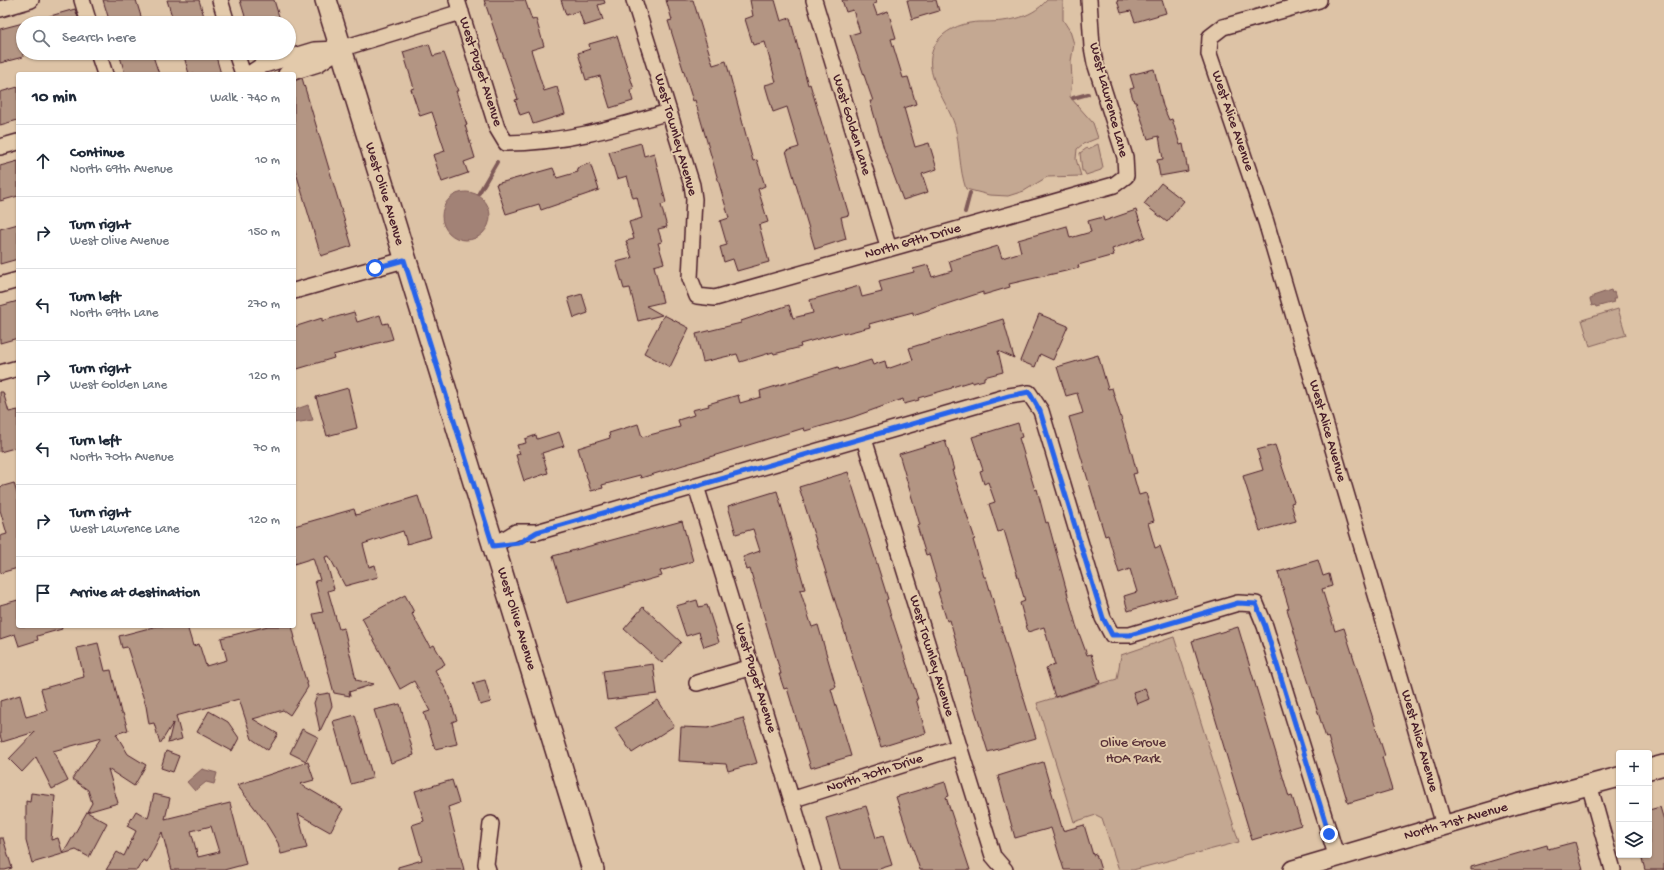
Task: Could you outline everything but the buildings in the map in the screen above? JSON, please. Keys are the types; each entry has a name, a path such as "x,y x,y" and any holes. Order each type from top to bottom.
{"main road":[{"name":"West Olive Avenue","path":"326,0 404,260 593,870"}],"street":[{"path":"0,9 31,0"},
{"path":"82,0 87,16"},
{"path":"220,0 225,16"},
{"name":"West Townley Avenue","path":"634,0 692,185 694,199 690,278 697,296"},
{"name":"West Golden Lane","path":"814,0 889,249"},
{"name":"West Lawrence Lane","path":"1089,0 1092,47 1125,157 1126,176"},
{"name":"West Alice Avenue","path":"1319,0 1223,27 1210,37 1209,54 1266,222 1444,825"},
{"path":"292,72 318,64 340,49 459,6"},
{"name":"West Puget Avenue","path":"459,6 497,128 506,143 525,143 593,134 669,112"},
{"path":"296,55 314,50 340,49"},
{"path":"100,60 104,72"},
{"path":"238,60 242,72"},
{"path":"252,72 261,66 281,60"},
{"path":"0,147 16,143"},
{"name":"North 69th Drive","path":"697,296 715,298 1114,185 1126,176"},
{"path":"296,290 404,260"},
{"path":"0,285 16,281"},
{"path":"0,373 16,369"},
{"path":"493,546 519,543 537,532 1009,396 1029,392 1040,411 1103,618 1112,635 1130,635 1238,603 1256,604 1265,626 1337,858"},
{"name":"West Townley Avenue","path":"864,438 993,856 1005,870"},
{"name":"West Puget Avenue","path":"696,486 813,870"},
{"path":"697,683 752,667"},
{"name":"North 70th Drive","path":"792,800 959,747"},
{"path":"1652,768 1664,765"},
{"name":"North 71st Avenue","path":"1293,870 1444,825 1616,778"},
{"path":"1589,784 1613,870"},
{"path":"488,870 486,864 490,824"}],"green space":[{"path":"1047,0 1063,0 1063,20 1070,31 1074,44 1071,61 1072,81 1070,97 1093,123 1098,138 1083,144 1077,149 1076,159 1081,176 1047,177 1024,191 1008,196 989,195 966,189 962,174 955,126 932,72 931,61 933,50 943,35 958,26 975,22 1008,20 1025,16 1040,7"},
{"path":"1098,144 1103,167 1101,170 1086,175 1084,171 1082,171 1080,153 1087,148 1088,149"},
{"path":"1618,309 1626,335 1590,346 1582,320"},
{"name":"Olive Grove HOA Park","path":"1174,637 1239,842 1133,870 1119,870 1102,818 1096,815 1074,822 1037,703 1117,679 1121,655"}],"shaded area":[{"path":"461,192 471,192 483,199 490,211 490,221 483,233 471,240 461,240 453,236 446,229 442,221 442,211 446,203 453,196"},
{"path":"1611,290 1612,293 1614,292 1616,299 1613,299 1614,302 1596,307 1595,305 1592,306 1590,299 1593,298 1593,296"},
{"path":"308,405 313,420 296,423 296,409"},
{"path":"202,769 217,773 214,784 206,782 195,791 187,782"}],"waterway":[{"path":"1073,98 1088,94"},
{"path":"479,193 497,162"},
{"path":"965,212 970,193"}],"route":[{"path":"375,268 404,260 493,546 519,543 537,532 1009,396 1029,392 1040,411 1103,618 1112,635 1130,635 1238,603 1256,604 1265,626 1329,834"}]}
